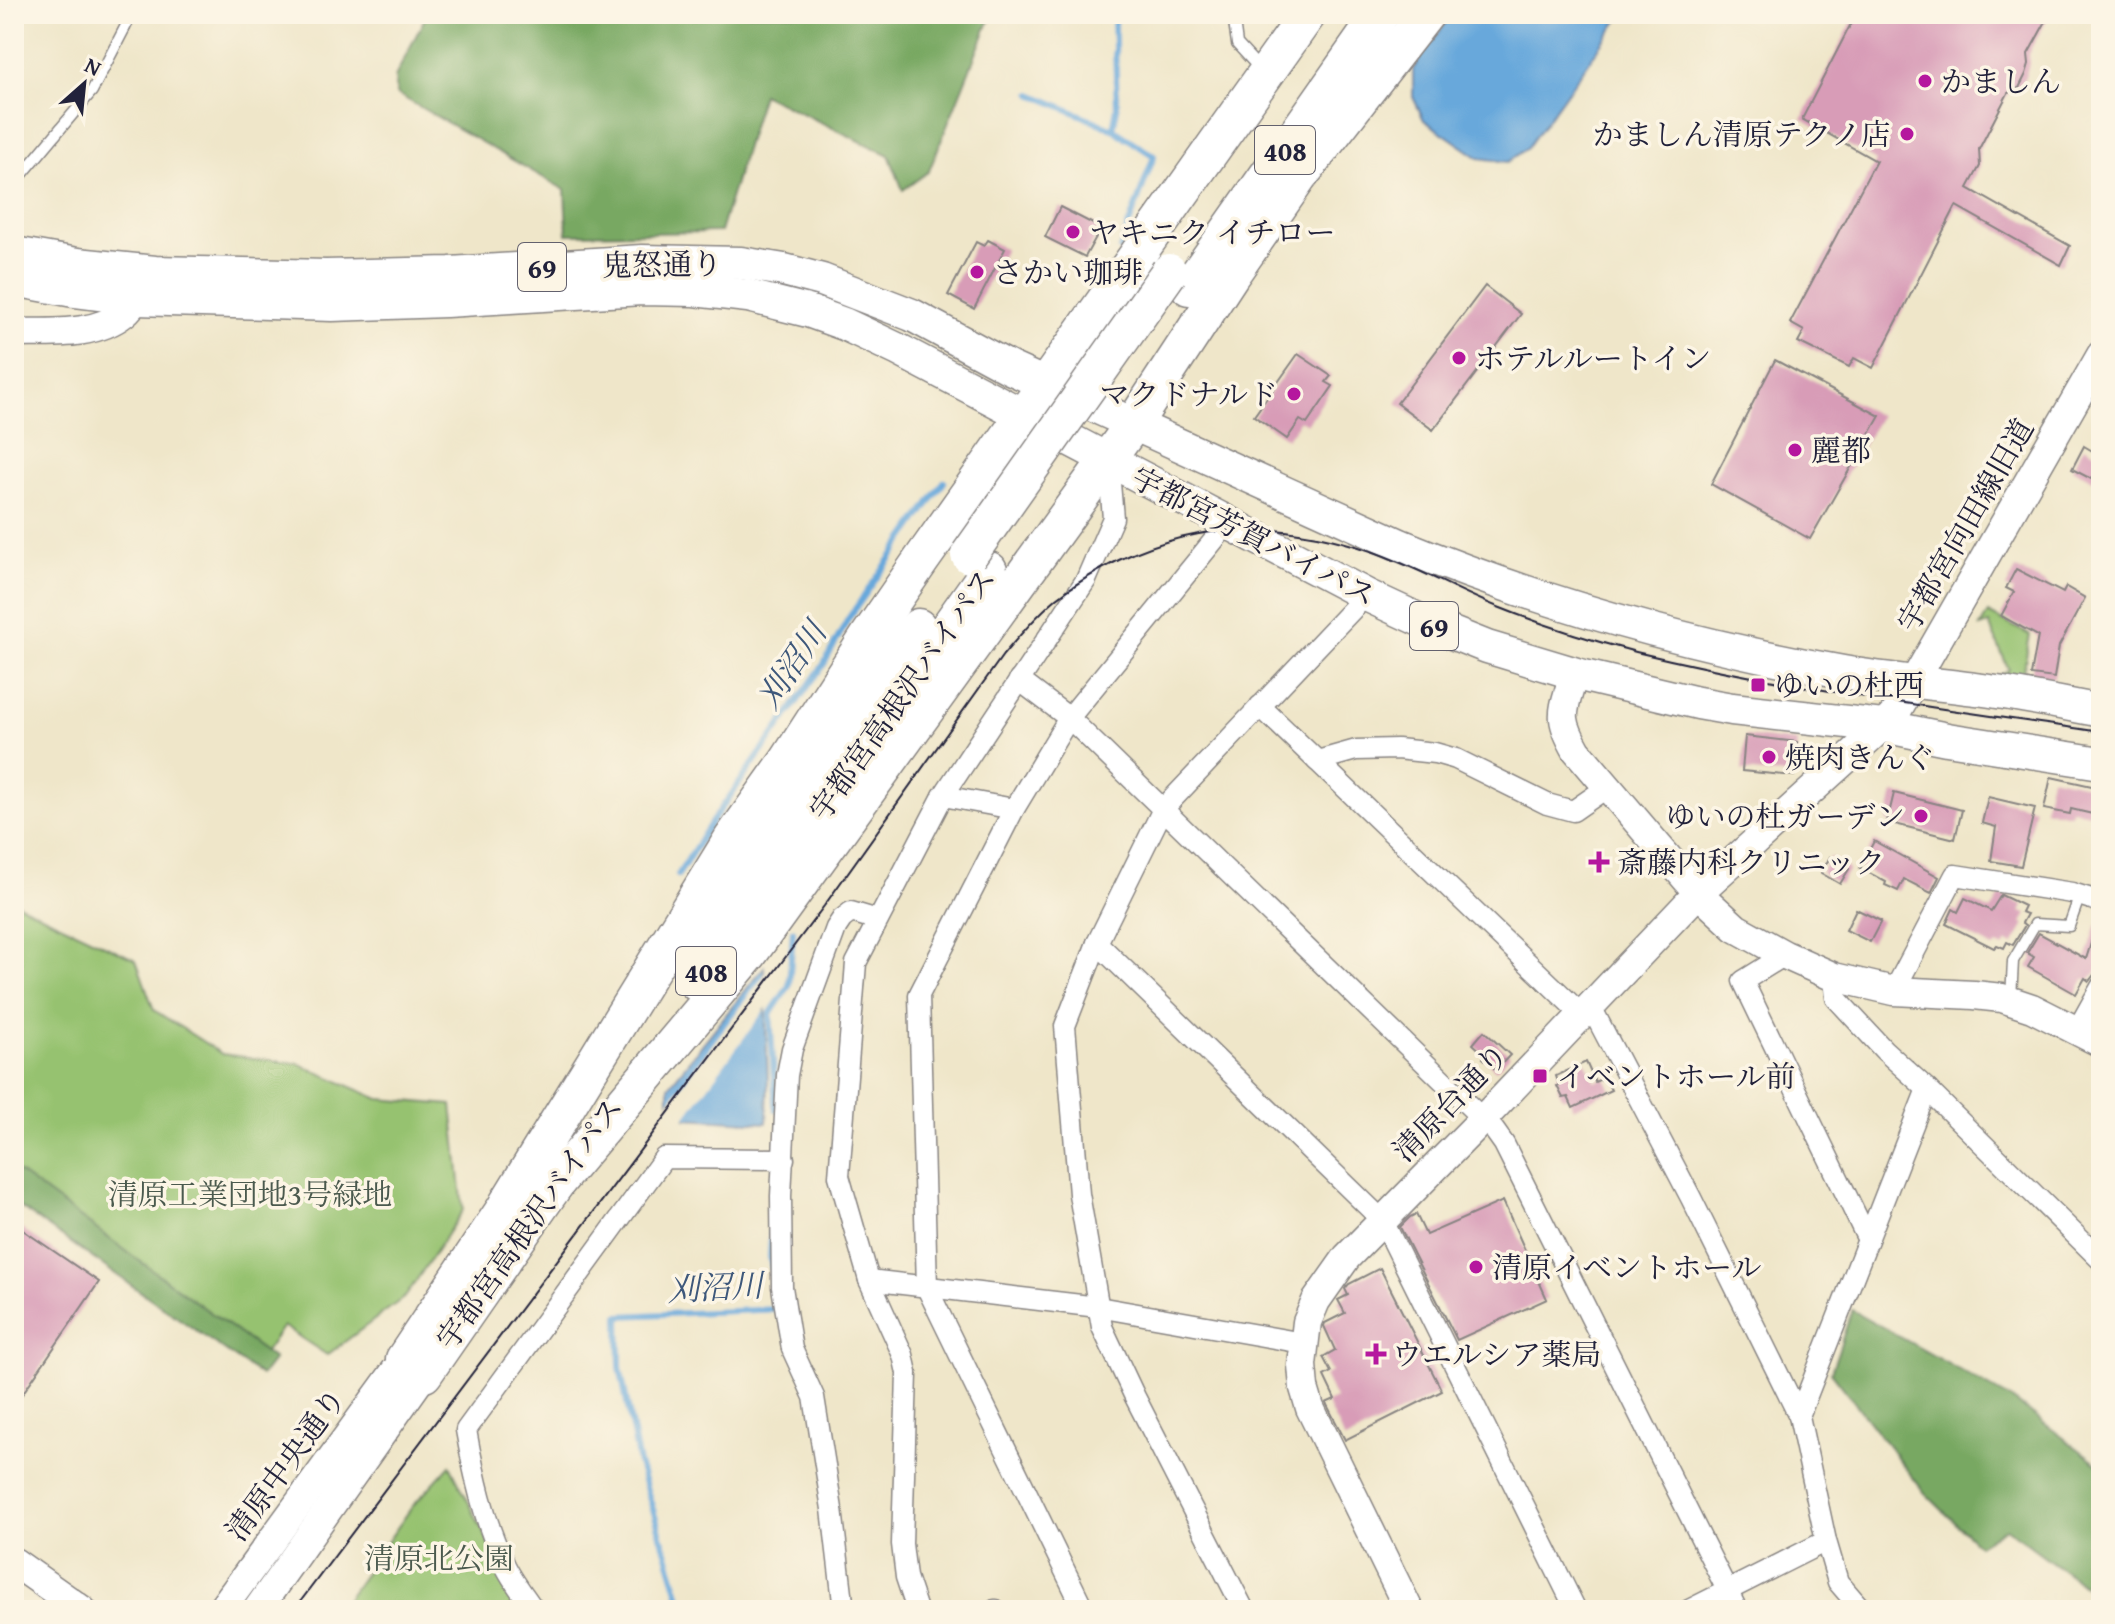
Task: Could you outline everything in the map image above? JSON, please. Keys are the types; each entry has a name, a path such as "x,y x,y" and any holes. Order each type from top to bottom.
{"highway":[{"name":"408","path":"507,1204 732,839 787,762 868,637 1308,14"},
{"name":"宇都宮高根沢バイパス","path":"1179,279 1352,14"},
{"name":"宇都宮高根沢バイパス","path":"414,1366 553,1187 979,562 1179,279 1381,14"},
{"name":"408","path":"553,1187 749,954 1108,460 1299,177 1426,14"},
{"name":"宇都宮高根沢バイパス","path":"414,1366 507,1204 979,562"}],"main road":[{"name":"鬼怒通り","path":"14,253 77,264 155,272 326,276 450,273 642,261 741,263 822,280 912,315 996,361 1134,423"},
{"name":"鬼怒通り","path":"14,280 137,299 332,305 642,289 694,290 748,296 844,324 1024,415"},
{"name":"宇都宮芳賀バイパス","path":"1024,415 1366,595 1487,647 1574,673 1698,703 1883,726 2101,763"},
{"name":"宇都宮芳賀バイパス","path":"1134,423 1400,545 1458,569 1562,603 1795,663 2101,711"}],"street":[{"path":"14,333 85,330 112,321 137,299 155,272"},
{"name":"宇都宮向田線旧道","path":"1883,726 1897,711 1915,682 2101,355"},
{"path":"917,1610 906,1577 902,1544 907,1373 903,1355 869,1280 839,1176 856,963 943,796 1086,580 1113,518 1108,460"},
{"path":"1084,1610 927,1288 919,995 1014,809 1069,718 1228,523"},
{"path":"1244,1610 1102,1327 1079,1194 1065,1026 1097,943 1163,809 1366,595"},
{"path":"1574,673 1562,717 1565,730 1577,751 1698,893 1736,928 1834,977 1894,991 1974,995 2010,1001 2032,1008 2089,1037 2101,987"},
{"path":"1019,680 1069,718 1483,1119 1504,1144 1737,1610"},
{"path":"1260,706 1586,1010 1691,1198 1799,1416 1838,1582 1862,1610"},
{"name":"清原台通り","path":"1409,1610 1310,1408 1304,1388 1303,1343 1316,1301 1347,1257 1698,893 1883,726"},
{"path":"1317,761 1356,750 1397,749 1435,753 1456,759 1547,804 1573,811 1609,786"},
{"path":"943,796 1014,809"},
{"path":"1894,991 1955,875 2080,895 2101,902"},
{"path":"844,1610 814,1397 792,1349 782,1287 781,1196 776,1159 792,1049 836,928 851,912 878,920"},
{"path":"1097,943 1383,1221 1576,1610"},
{"path":"1785,955 1743,981 1867,1238"},
{"path":"1834,977 1836,998 1884,1050 2101,1260"},
{"path":"1799,1416 1927,1089"},
{"path":"534,1610 505,1566 495,1542 466,1430 664,1158 776,1159"},
{"path":"869,1280 1098,1307 1303,1343"},
{"name":"清原中央通り","path":"221,1610 414,1366"},
{"name":"清原中央通り","path":"257,1610 414,1366"},
{"path":"1689,1610 1826,1541"},
{"path":"14,1562 82,1610"}],"lane":[{"path":"14,184 92,91 132,14"},
{"path":"1233,14 1237,44 1266,75"},
{"path":"2010,1001 2013,961 2035,924 2069,926 2080,895"}],"green space":[{"path":"427,14 992,14 929,171 903,190 889,155 762,94 720,232 567,234 565,190 397,94 395,77"},
{"path":"1988,613 2030,635 2022,678 2000,674 2009,670 1989,624 1980,627"},
{"name":"清原工業団地3号緑地","path":"14,902 136,960 154,1010 222,1054 299,1064 379,1099 452,1105 463,1210 406,1296 327,1355 283,1326 256,1365 14,1193"},
{"path":"14,1169 274,1359 261,1376 14,1203"},
{"path":"1852,1310 2016,1402 2101,1466 2101,1598 2006,1528 1978,1545 1925,1493 1831,1372"},
{"name":"清原北公園","path":"450,1465 502,1569 529,1610 339,1610 412,1507"}],"water":[{"path":"1452,14 1623,14 1527,148 1508,162 1479,158 1424,120 1413,97 1413,69"},
{"path":"764,967 767,1123 669,1117 669,1086"}],"pier":[{"path":"768,970 769,1004 682,1122 667,1120 665,1107"}],"building":[{"name":"かましん清原テクノ店","path":"1856,14 2050,14 2028,54 2029,64 2019,88 2008,93 1979,149 1980,166 1968,188 2070,246 2061,265 1956,206 1873,368 1854,358 1849,367 1798,342 1804,331 1790,323 1876,161 1802,119"},
{"name":"ヤキニク イチロー","path":"1060,207 1101,228 1085,257 1045,237"},
{"name":"さかい珈琲","path":"988,240 1005,249 974,309 948,295 976,242 984,246"},
{"name":"ホテルルートイン","path":"1485,286 1521,314 1433,430 1397,403"},
{"name":"マクドナルド","path":"1298,354 1331,376 1326,382 1333,386 1307,424 1300,420 1287,439 1254,416"},
{"name":"麗都","path":"1775,360 1880,416 1810,539 1711,484"},
{"path":"2084,446 2101,456 2101,484 2072,469"},
{"path":"2016,569 2063,593 2066,587 2085,598 2059,646 2054,678 2031,675 2038,636 2001,616 2014,592 2006,588"},
{"path":"1745,736 1797,742 1794,776 1742,771"},
{"path":"2051,777 2101,788 2101,816 2071,809 2070,814 2044,809"},
{"path":"1894,793 1962,810 1955,839 1887,822"},
{"path":"1988,797 2035,808 2021,866 1991,861 1996,827 1982,823"},
{"path":"1874,841 1939,877 1931,893 1904,879 1898,891 1860,868"},
{"path":"1830,857 1849,869 1840,884 1821,873"},
{"path":"2001,895 2024,906 2021,912 2027,914 2022,923 2025,925 2013,945 2007,942 2004,948 1997,945 1994,948 1946,924 1953,909 1958,912 1965,898 1991,911"},
{"path":"1856,909 1881,921 1870,942 1846,930"},
{"path":"2097,924 2101,924 2101,966 2089,981 2085,978 2076,994 2028,967 2034,957 2027,953 2039,933 2086,959"},
{"path":"1484,1031 1510,1055 1496,1070 1473,1044"},
{"path":"1586,1062 1595,1082 1605,1077 1611,1090 1573,1108 1568,1097 1563,1098 1556,1076"},
{"name":"清原イベントホール","path":"1503,1201 1547,1299 1457,1340 1400,1227 1416,1214 1426,1235"},
{"path":"14,1224 99,1282 14,1406"},
{"name":"ウエルシア薬局","path":"1380,1268 1442,1391 1345,1440 1326,1403 1335,1399 1324,1376 1331,1372 1323,1357 1335,1350 1324,1326 1345,1313 1338,1300 1348,1295 1345,1289 1349,1284"}],"waterway":[{"path":"1113,129 1117,108 1114,14"},
{"name":"刈沼川","path":"1032,94 1113,129 1154,156 1120,249"},
{"name":"刈沼川","path":"678,875 713,820 824,664 848,619 944,482"},
{"name":"刈沼川","path":"776,1109 770,1014 789,986 793,931"},
{"name":"刈沼川","path":"772,1221 770,1257 773,1273"},
{"name":"刈沼川","path":"684,1610 639,1464 620,1367 619,1316 779,1308"}],"tram line":[{"path":"294,1610 824,906 1003,655 1057,598 1119,560 1151,547 1213,532 1244,529 1306,534 1371,551 1515,614 1636,652 1809,688 2101,732"}],"place":[{"name":"かましん","path":"1925,81"},
{"name":"かましん清原テクノ店","path":"1907,134"},
{"name":"ヤキニク イチロー","path":"1073,232"},
{"name":"さかい珈琲","path":"977,272"},
{"name":"ホテルルートイン","path":"1459,358"},
{"name":"マクドナルド","path":"1294,394"},
{"name":"麗都","path":"1795,450"},
{"name":"ゆいの杜西","path":"1758,685"},
{"name":"焼肉きんぐ","path":"1769,757"},
{"name":"ゆいの杜ガーデン","path":"1921,816"},
{"name":"斎藤内科クリニック","path":"1599,862"},
{"name":"イベントホール前","path":"1540,1076"},
{"name":"清原イベントホール","path":"1476,1267"},
{"name":"ウエルシア薬局","path":"1376,1354"}]}
